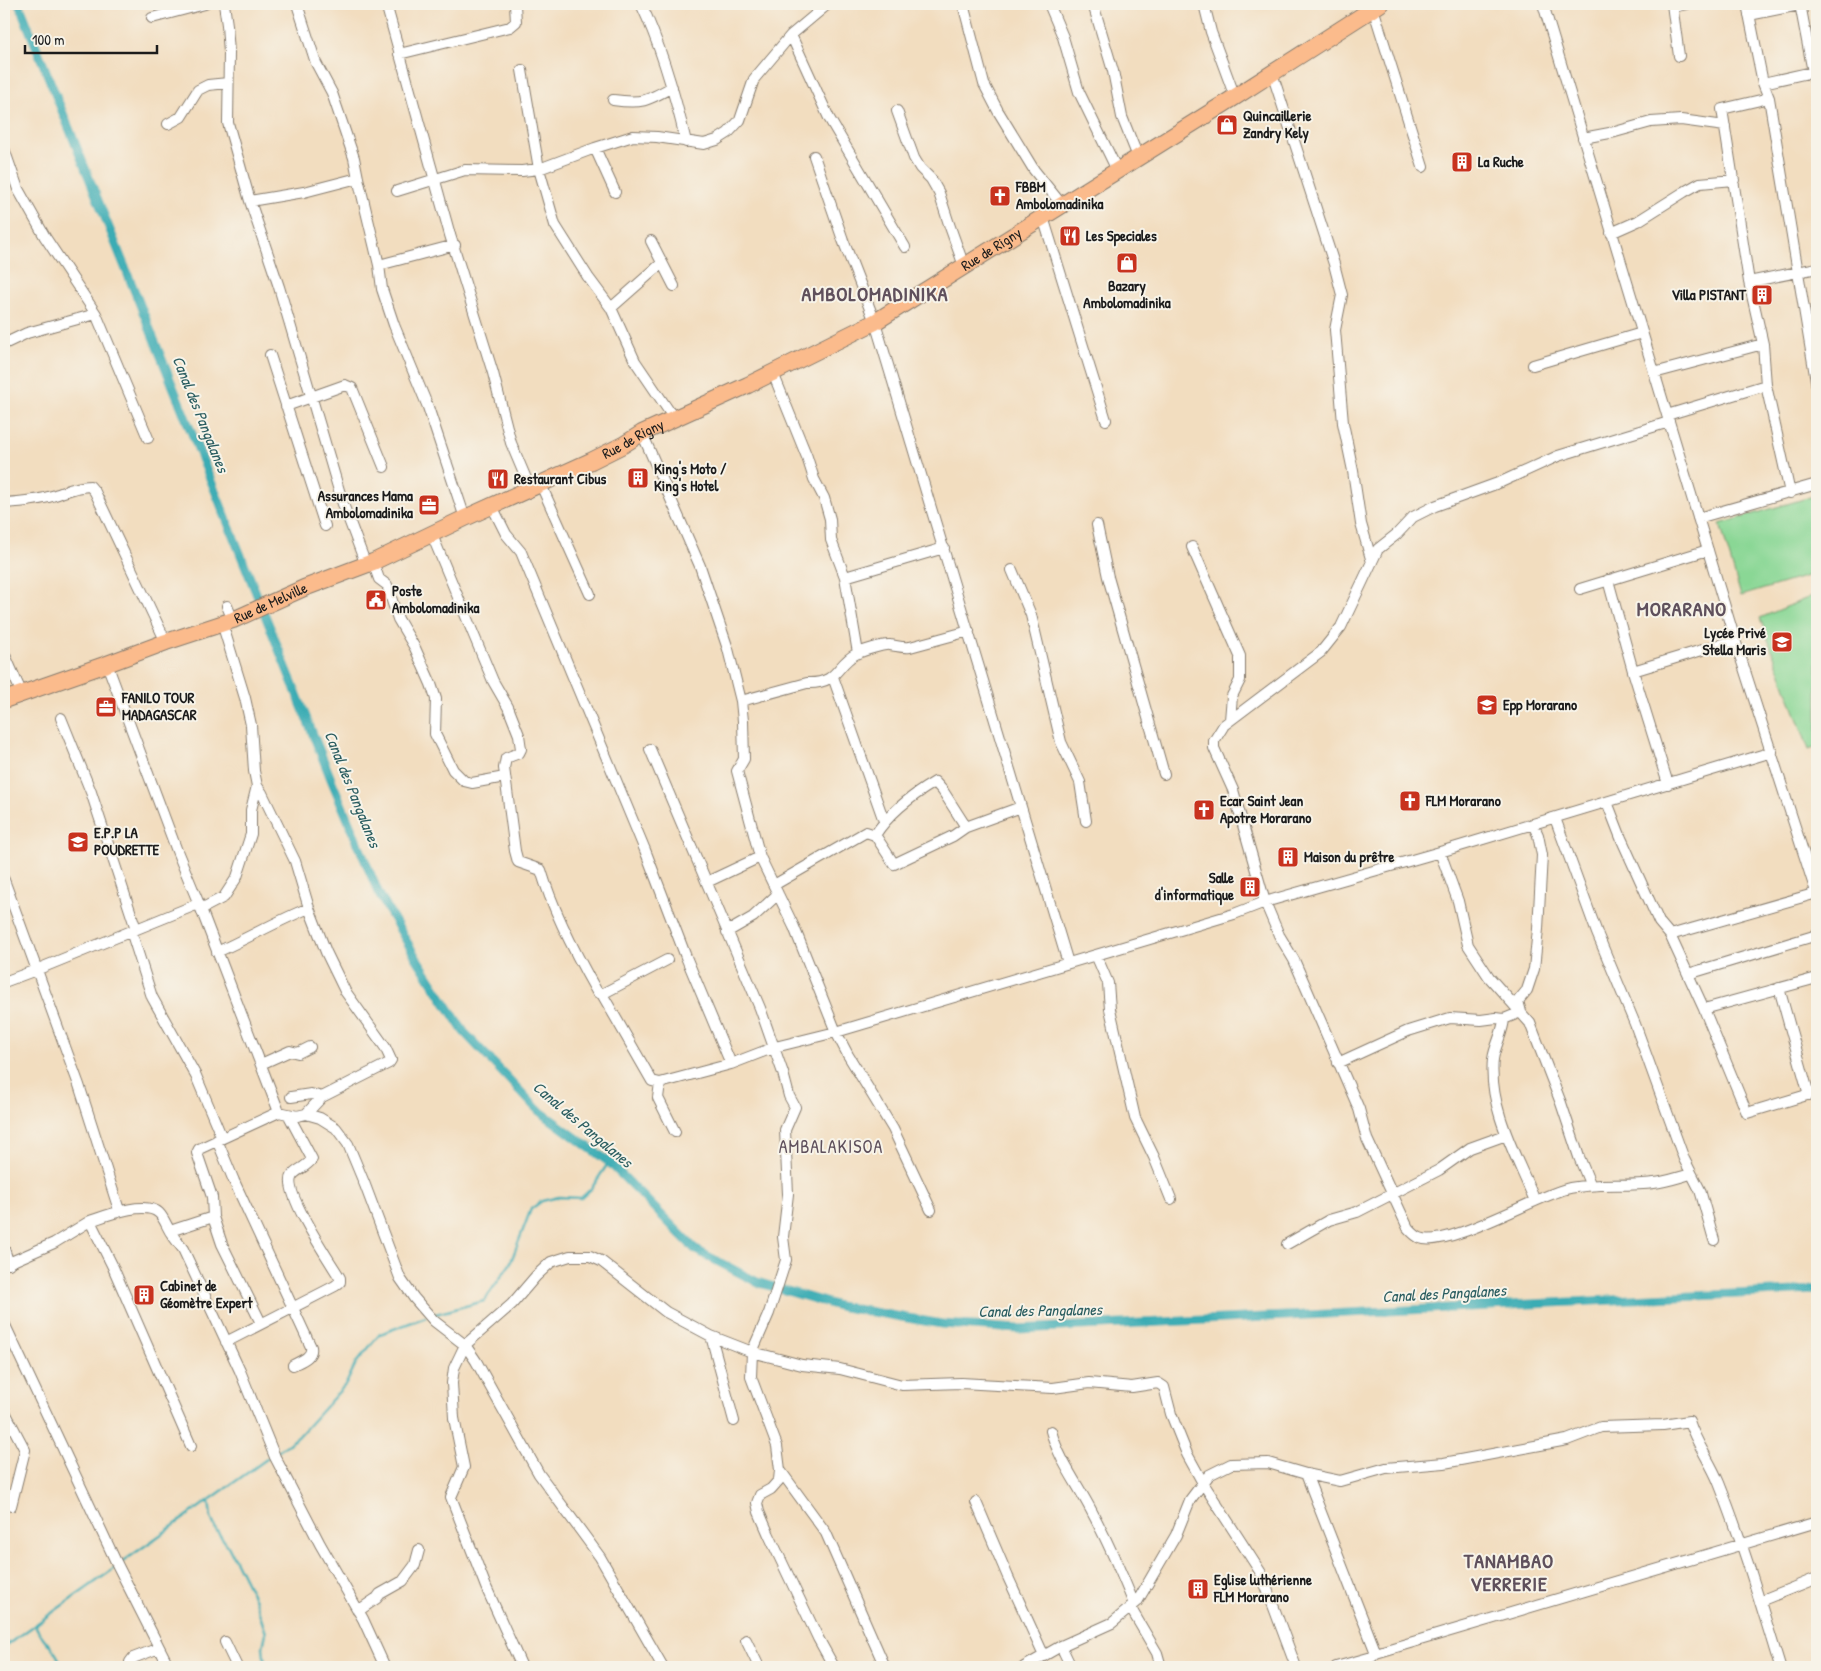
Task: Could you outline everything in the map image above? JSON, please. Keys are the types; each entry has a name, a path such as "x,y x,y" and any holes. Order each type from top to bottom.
{"main road":[{"name":"Rue de Rigny","path":"535,487 623,445 642,433 773,373 875,322 1235,97 1376,6"},
{"name":"Rue de Melville","path":"4,700 107,664 228,616 370,564 465,518 535,487"}],"street":[{"path":"152,18 206,4"},
{"path":"224,4 227,25 228,122 250,201 279,287 343,504 370,564 379,579 387,586 398,619 431,684 436,699 435,734 453,770 464,781 472,783 505,777"},
{"path":"297,4 316,63 332,93 354,158 379,265 382,288 394,325 428,407 465,518"},
{"path":"386,4 435,180 494,372 511,443 590,594"},
{"path":"399,54 510,27 516,22 515,4"},
{"path":"641,4 652,27 672,87 686,142"},
{"path":"963,4 984,84 1034,170 1062,205"},
{"path":"1049,4 1063,37 1079,92 1118,170"},
{"path":"1093,4 1113,71 1122,117 1138,158"},
{"path":"1204,4 1210,32 1235,97"},
{"path":"1543,4 1734,640 1817,894 1670,935"},
{"path":"1679,56 1672,6 1687,4"},
{"path":"1747,4 1763,83 1769,98 1817,387"},
{"path":"1749,16 1802,4 1816,71 1817,93"},
{"path":"396,191 465,170 522,171 539,169 633,136 657,137 704,144 717,140 728,134 740,120 754,79 791,35 823,6"},
{"path":"1376,6 1423,168"},
{"path":"791,35 829,118 905,247"},
{"path":"522,70 539,169 555,225 588,277 611,308 636,361 673,418"},
{"path":"1763,83 1816,71"},
{"path":"1272,73 1329,247 1342,296 1335,330 1343,423 1362,524 1372,562"},
{"path":"168,124 181,117 198,90 208,85 228,83"},
{"path":"613,100 640,102 650,100 672,87"},
{"path":"1769,98 1722,109 1749,282 1762,344 1766,385 1790,493"},
{"path":"897,111 914,158 940,193 964,266"},
{"path":"1582,138 1615,132 1651,122 1681,120 1725,126"},
{"path":"595,148 615,192"},
{"path":"4,149 18,189 45,237 96,314 148,438"},
{"path":"814,156 843,240 875,322 1068,964"},
{"path":"250,201 304,192 358,178"},
{"path":"1611,233 1638,221 1700,183 1734,180"},
{"path":"1043,217 1106,420"},
{"path":"651,241 674,286"},
{"path":"379,265 455,245"},
{"path":"611,308 662,264"},
{"path":"1749,282 1817,268"},
{"path":"4,344 27,332 96,314"},
{"path":"1533,365 1642,333"},
{"path":"1654,373 1762,344"},
{"path":"270,355 325,526"},
{"path":"773,373 814,479 824,498 830,520 832,540 846,577 858,653"},
{"path":"286,406 345,385 352,388 384,467"},
{"path":"1691,1174 1656,1183 1566,1189 1472,1228 1437,1239 1420,1238 1408,1228 1367,1139 1359,1109 1294,960 1279,935 1265,902 1232,790 1214,748 1214,741 1230,720 1322,652 1341,627 1378,549 1397,534 1412,517 1435,506 1501,482 1558,456 1766,385"},
{"path":"642,433 700,566 728,649 742,702 744,759 738,771 760,857 794,927 836,1032 893,1129 931,1210"},
{"path":"1698,518 1817,484"},
{"path":"4,503 24,502 52,496 82,486 90,486 95,492 166,642"},
{"path":"492,506 506,534 521,552 645,850 686,957 731,1064"},
{"path":"1097,525 1108,577 1164,774"},
{"path":"432,535 493,681 508,707 519,735 521,749 519,753 510,755 504,763 518,862 541,870 545,884 578,960 597,992 602,994 652,1081 660,1083 731,1064 775,1048 1068,964 1234,914 1265,902 1555,818 1772,752"},
{"path":"1192,547 1240,656 1240,680 1232,696 1230,720"},
{"path":"846,577 944,548"},
{"path":"1580,589 1708,550"},
{"path":"1012,570 1031,616 1061,742 1080,782 1086,821"},
{"path":"1608,580 1633,671 1668,784"},
{"path":"228,616 251,725 257,786 295,861 309,908 326,952 345,991 385,1047 391,1060 389,1063 322,1097 306,1114"},
{"path":"742,702 807,683 815,684 833,677 851,657 858,653 889,645 901,648 910,647 969,631"},
{"path":"1633,671 1734,640"},
{"path":"4,653 22,694"},
{"path":"107,664 176,851 200,906 261,1064 284,1113 312,1159 309,1164 292,1175 291,1186 304,1219 340,1278 340,1282 335,1286 226,1342"},
{"path":"833,677 884,822"},
{"path":"61,718 90,792 152,997 196,1076 234,1181 312,1350 309,1356 293,1366"},
{"path":"650,749 760,1008 794,1107 785,1130 788,1194 783,1237 786,1260 769,1313 752,1352 752,1377 777,1446 780,1470 779,1480 771,1489 760,1495 757,1503 759,1512 834,1667"},
{"path":"875,835 884,822 915,794 935,782 966,827"},
{"path":"4,982 133,930 224,897 237,877 251,834 250,810 257,786"},
{"path":"1608,802 1621,838 1659,922 1670,935 1704,1009 1747,1112 1813,1093 1779,988"},
{"path":"727,932 753,917 776,890 866,832 875,835 894,864 953,836 966,827 1021,807"},
{"path":"1555,818 1596,933 1635,1024 1658,1091 1691,1174 1700,1190 1714,1240"},
{"path":"1521,1012 1518,1001 1527,990 1534,969 1538,929 1542,854 1538,835 1533,824"},
{"path":"1440,852 1458,901 1468,945 1488,977 1530,1023 1591,1186"},
{"path":"707,882 760,857"},
{"path":"4,880 79,1085 119,1210"},
{"path":"217,952 241,942 282,919 309,908"},
{"path":"1688,974 1817,935"},
{"path":"1096,955 1108,983 1110,1009 1135,1118 1154,1156 1171,1199"},
{"path":"602,994 667,960"},
{"path":"1704,1009 1817,978"},
{"path":"1338,1063 1408,1032 1450,1018 1504,1019 1521,1012"},
{"path":"1504,1019 1504,1025 1493,1058 1493,1086 1506,1135 1535,1201"},
{"path":"261,1064 290,1051 298,1053 310,1047"},
{"path":"660,1083 658,1098 675,1132"},
{"path":"291,1097 311,1094 322,1097"},
{"path":"261,1323 222,1244 214,1218 212,1197 197,1153 199,1149 220,1139 284,1113 297,1116 306,1114 320,1118 336,1128 348,1144 366,1185 400,1278 431,1317 465,1345 476,1361 539,1474 600,1557 663,1667"},
{"path":"1287,1244 1329,1220 1357,1212 1392,1195 1439,1170 1470,1148 1506,1135"},
{"path":"4,1249 6,1265 54,1243 90,1222 119,1210 149,1208 160,1214 183,1249 226,1342 275,1457 320,1544 358,1611 385,1667"},
{"path":"170,1231 214,1218"},
{"path":"90,1222 112,1265 191,1446"},
{"path":"522,1667 486,1587 451,1497 464,1467 454,1418 452,1383 454,1368 465,1345 512,1304 551,1262 570,1256 590,1256 601,1260 666,1312 711,1336 752,1352 802,1365 840,1369 902,1385 961,1383 1053,1388 1089,1383 1132,1387 1158,1383 1164,1387 1171,1414 1203,1483 1261,1573 1296,1667"},
{"path":"4,1323 168,1667"},
{"path":"711,1336 734,1421"},
{"path":"4,1410 24,1450 11,1506"},
{"path":"1024,1667 1061,1646 1112,1623 1137,1602 1176,1535 1190,1500 1209,1475 1231,1464 1268,1463 1340,1481 1386,1468 1444,1463 1567,1440 1601,1427 1664,1425 1689,1421 1693,1434 1718,1481 1742,1545 1780,1667"},
{"path":"1051,1431 1056,1449 1091,1509 1114,1558 1132,1606 1157,1653 1161,1667"},
{"path":"780,1470 826,1533 885,1667"},
{"path":"1306,1474 1374,1655 1375,1667"},
{"path":"976,1502 1044,1656"},
{"path":"1336,1667 1817,1522"},
{"path":"358,1611 380,1594 403,1581 415,1566 418,1550"},
{"path":"1760,1601 1817,1578"},
{"path":"746,1640 759,1667"},
{"path":"225,1642 237,1667"},
{"path":"1061,1646 1071,1667"},
{"path":"131,1667 130,1662 133,1658 159,1648"}],"green space":[{"path":"1817,495 1817,573 1741,596 1720,524"},
{"path":"1817,594 1817,747 1809,750 1760,618"}],"waterway":[{"name":"Canal des Pangalanes","path":"19,4 379,894 417,959 464,1032 538,1110 609,1162 696,1250 757,1282 838,1306 942,1324 1018,1329 1817,1290"},
{"path":"432,1315 484,1301 510,1264 531,1209 542,1201 559,1197 581,1198 591,1189 609,1162"},
{"path":"276,1453 298,1437 346,1384 356,1363 380,1334 426,1317"},
{"path":"121,1563 271,1456"},
{"path":"209,1501 211,1517 216,1530 228,1546 254,1598 266,1633 263,1647 265,1667"},
{"path":"4,1647 115,1568"},
{"path":"35,1625 57,1656 62,1667"}],"place":[{"name":"Quincaillerie Zandry Kely","path":"1227,125"},
{"name":"La Ruche","path":"1462,162"},
{"name":"FBBM Ambolomadinika","path":"1000,196"},
{"name":"Les Speciales","path":"1070,236"},
{"name":"Bazary Ambolomadinika","path":"1127,263"},
{"name":"Villa PISTANT","path":"1762,295"},
{"name":"King's Moto / King's Hotel","path":"638,478"},
{"name":"Restaurant Cibus","path":"498,479"},
{"name":"Assurances Mama Ambolomadinika","path":"429,505"},
{"name":"Poste Ambolomadinika","path":"376,600"},
{"name":"Lycée Privé Stella Maris","path":"1782,642"},
{"name":"Epp Morarano","path":"1487,705"},
{"name":"FANILO TOUR MADAGASCAR","path":"106,707"},
{"name":"FLM Morarano","path":"1410,801"},
{"name":"Ecar Saint Jean Apotre Morarano","path":"1204,810"},
{"name":"E.P.P LA POUDRETTE","path":"78,842"},
{"name":"Maison du prêtre","path":"1288,857"},
{"name":"Salle d'informatique","path":"1250,887"},
{"name":"Cabinet de Géomètre Expert","path":"144,1295"},
{"name":"Eglise luthérienne FLM Morarano","path":"1198,1589"}],"district":[{"name":"AMBOLOMADINIKA","path":"875,294"},
{"name":"MORARANO","path":"1682,609"},
{"name":"AMBALAKISOA","path":"831,1147"},
{"name":"TANAMBAO VERRERIE","path":"1509,1572"}]}
